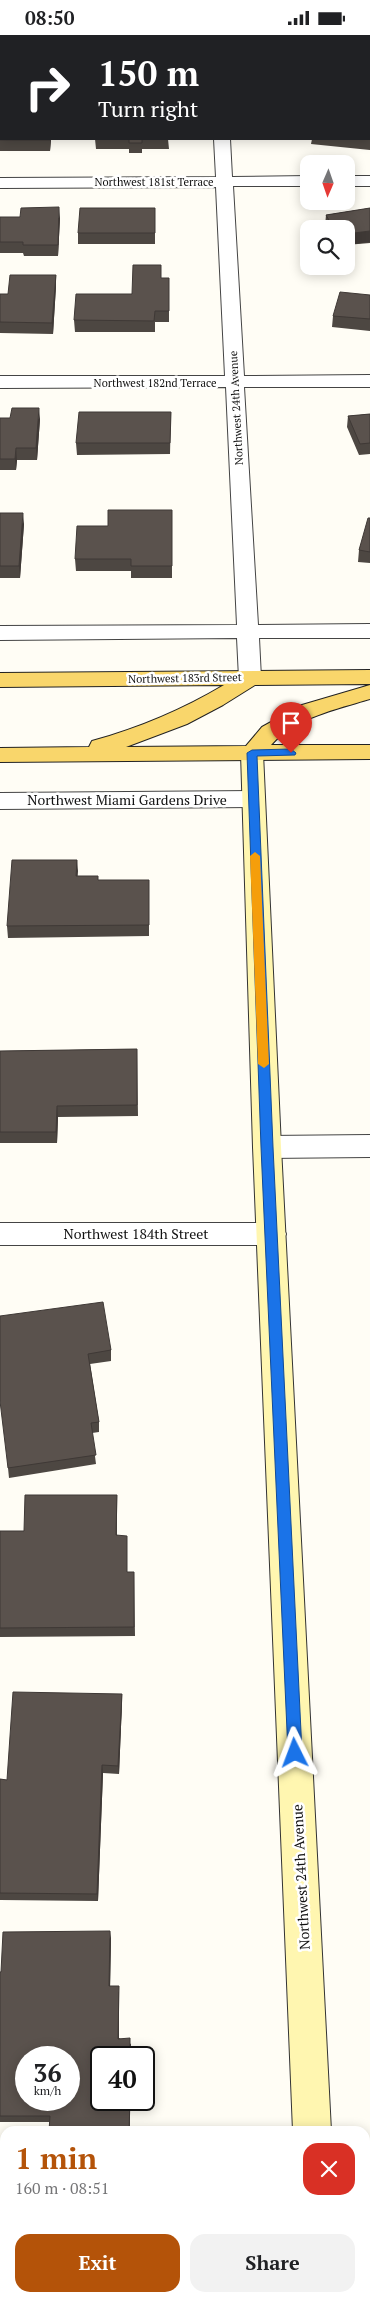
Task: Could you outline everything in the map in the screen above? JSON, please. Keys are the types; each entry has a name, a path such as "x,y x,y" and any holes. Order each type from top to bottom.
{"main road":[{"name":"Northwest 183rd Street","path":"0,680 370,677"},
{"path":"67,754 107,745 173,721 219,700 250,678"},
{"path":"252,753 270,732 310,710 370,692"},
{"path":"0,755 370,752"}],"street":[{"name":"Northwest 24th Avenue","path":"222,140 250,678"},
{"name":"Northwest 181st Terrace","path":"0,183 300,181"},
{"path":"355,181 370,181"},
{"name":"Northwest 182nd Terrace","path":"0,382 235,383 370,381"},
{"path":"0,633 370,631"},
{"name":"Northwest 24th Avenue","path":"252,753 267,1147 312,2126"},
{"name":"Northwest Miami Gardens Drive","path":"0,801 253,799"},
{"path":"267,1147 370,1147"},
{"name":"Northwest 184th Street","path":"0,1234 272,1234"}],"building":[{"path":"129,140 142,140 142,143 129,143"},
{"path":"59,207 58,245 23,245 23,242 0,242 0,217 20,217 21,208"},
{"path":"80,208 155,208 155,233 78,233"},
{"path":"370,208 370,231 355,233 355,220 329,220 326,215"},
{"path":"133,265 161,265 161,278 169,278 169,311 155,311 154,321 74,320 76,294 132,294"},
{"path":"10,275 56,275 52,323 0,322 0,294 8,294"},
{"path":"340,292 370,295 370,319 333,316"},
{"path":"12,408 39,408 36,448 16,448 15,459 0,459 0,418 10,418"},
{"path":"79,412 171,412 170,443 76,443"},
{"path":"370,414 370,443 360,444 348,416"},
{"path":"108,510 172,510 172,566 131,566 131,559 75,559 77,526 108,526"},
{"path":"0,513 23,513 19,566 0,566"},
{"path":"368,518 370,518 370,552 359,550"},
{"path":"12,860 77,860 76,876 98,876 98,880 149,880 149,925 7,926"},
{"path":"137,1049 137,1105 57,1106 56,1132 0,1132 0,1051"},
{"path":"103,1302 111,1350 88,1354 99,1422 91,1423 96,1455 8,1468 0,1401 0,1316"},
{"path":"25,1495 117,1495 116,1535 127,1536 127,1572 134,1572 134,1627 0,1628 0,1531 24,1531"},
{"path":"13,1692 122,1694 118,1766 102,1765 97,1894 0,1893 0,1779 7,1780"},
{"path":"110,1931 109,1986 119,1986 118,2039 130,2038 130,2046 90,2046 90,2111 130,2111 129,2126 49,2126 50,2116 0,2116 0,1972 3,1932"}],"slow traffic":[{"path":"255,856 264,1064"}],"route":[{"path":"291,753 252,753 267,1147 295,1753"}]}
